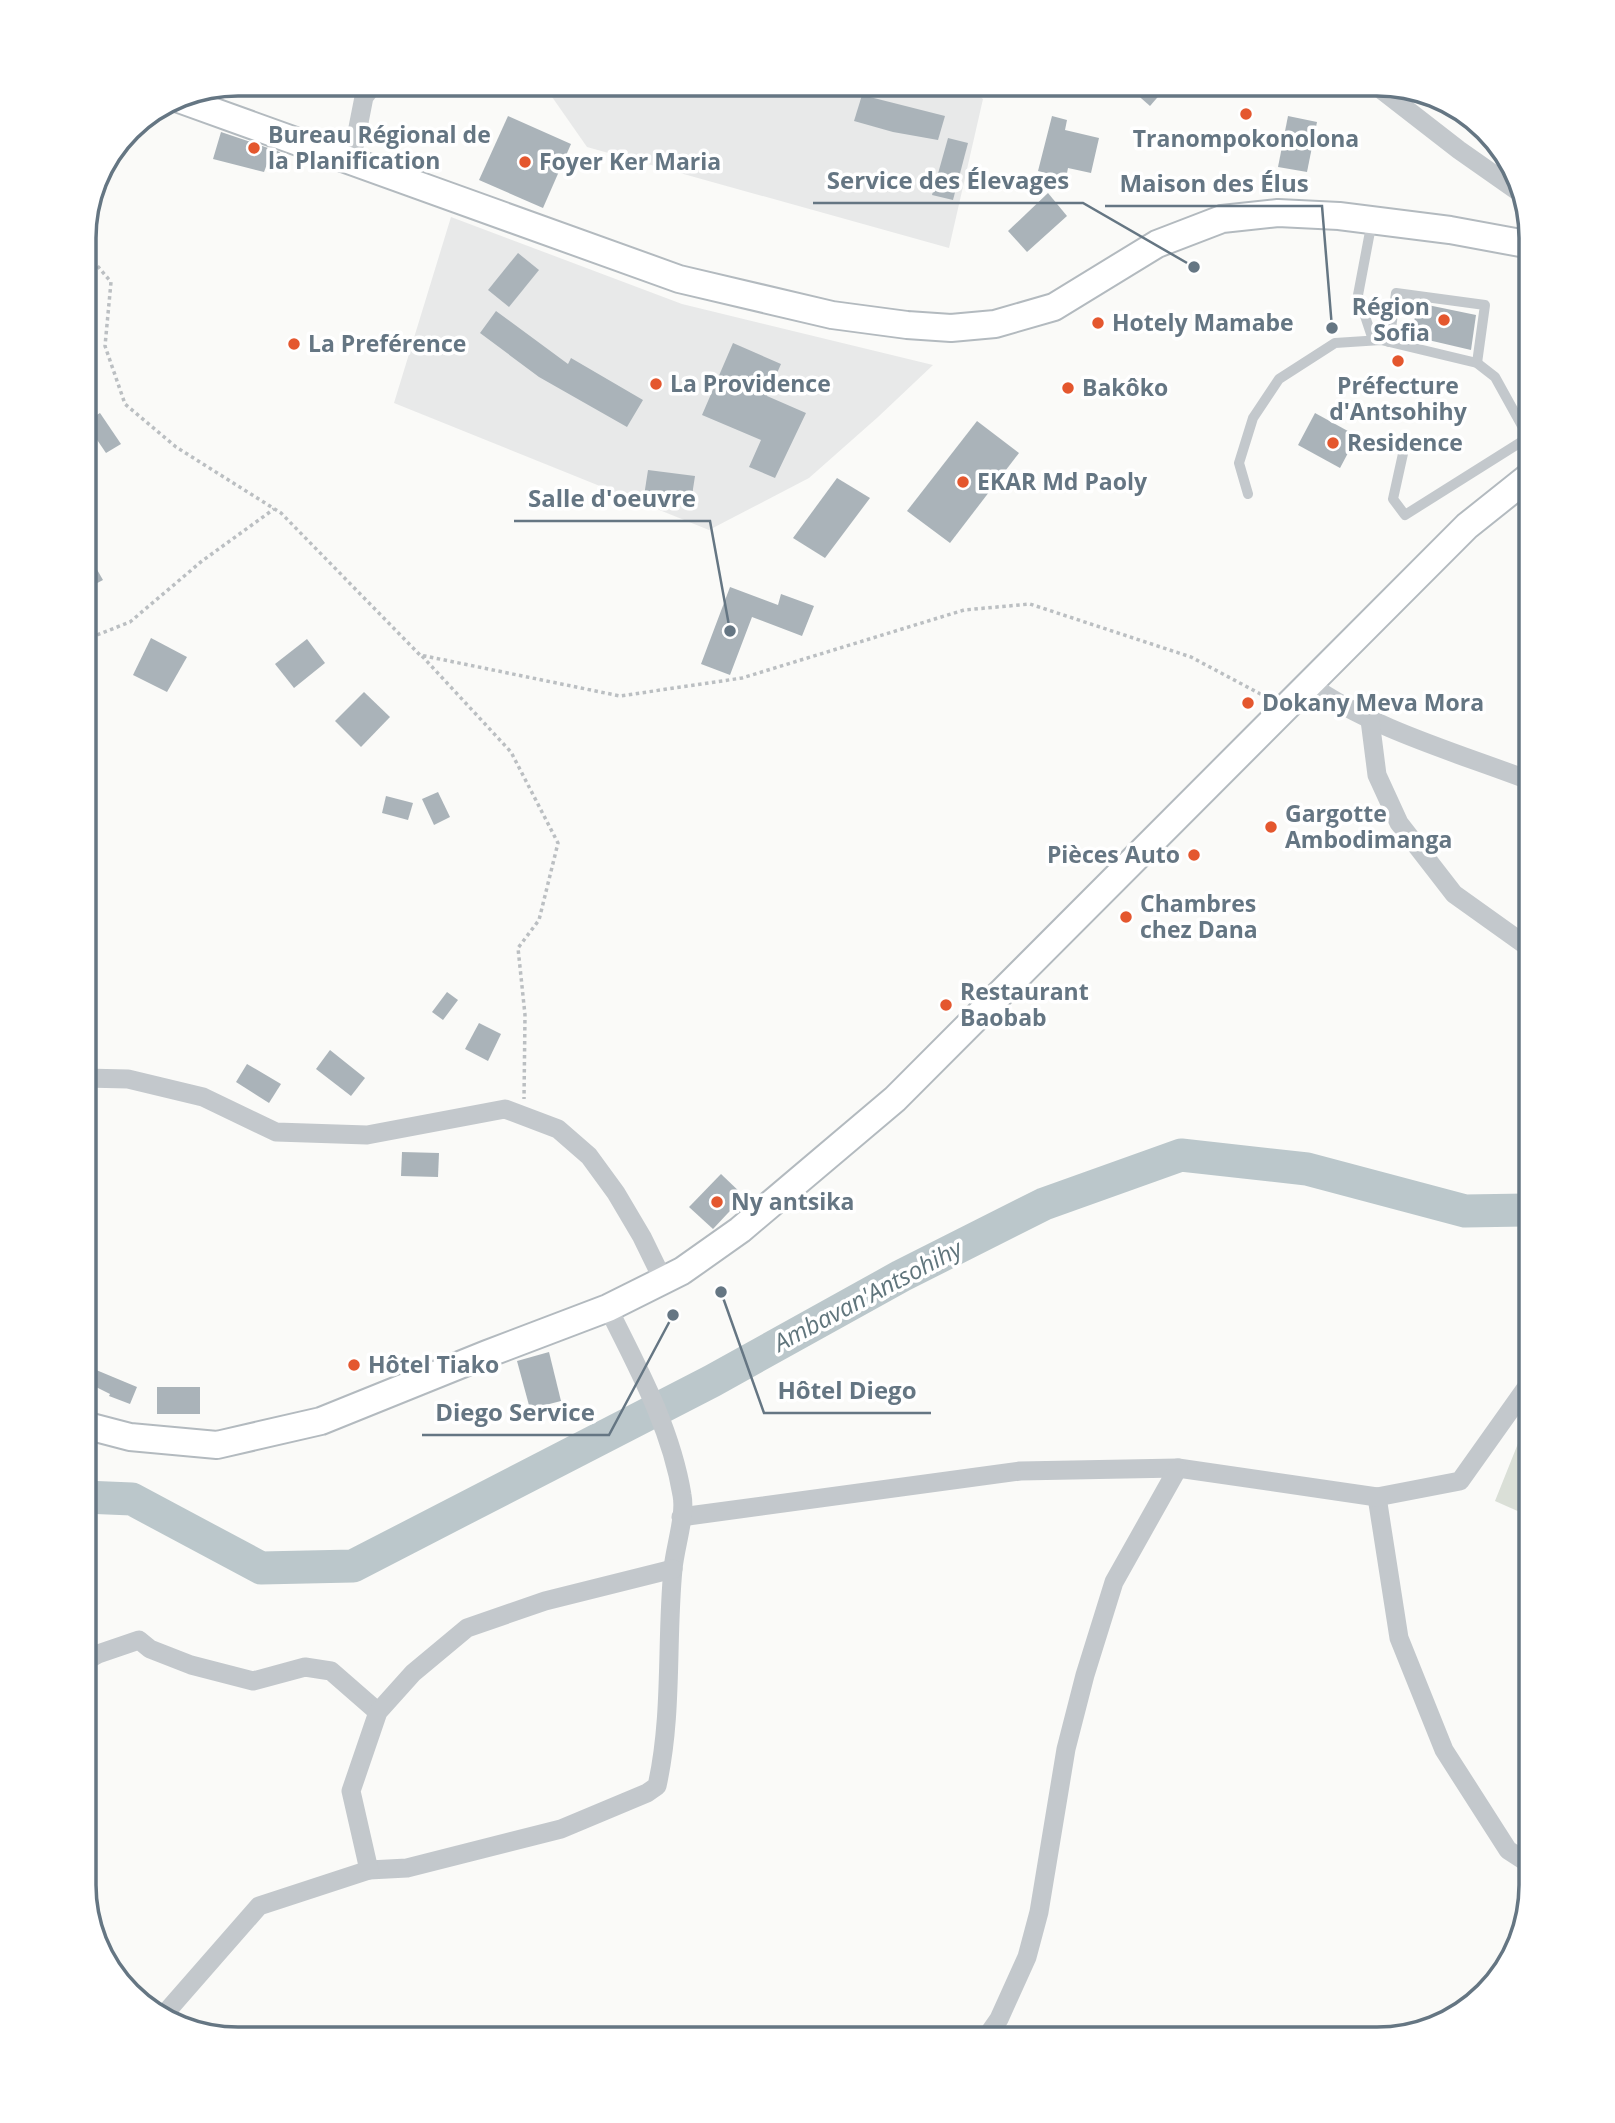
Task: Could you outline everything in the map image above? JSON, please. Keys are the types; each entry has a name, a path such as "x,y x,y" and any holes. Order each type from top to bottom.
{"main road":[{"path":"193,104 679,279 832,315 907,326 951,328 995,324 1054,307 1157,244 1222,219 1278,213 1372,220 1519,243"},
{"path":"96,1428 130,1437 217,1445 321,1421 608,1308 682,1271 740,1230 895,1099 1467,526 1519,485"}],"street":[{"path":"351,163 365,96"},
{"path":"1391,97 1507,184"},
{"path":"1308,684 1336,704 1370,720 1519,776"},
{"path":"1370,720 1377,775 1399,823 1454,894 1519,940"},
{"path":"96,1078 128,1079 203,1097 276,1132 368,1135 505,1108 558,1129 589,1156 616,1193 663,1280"},
{"path":"169,2008 259,1906 369,1870 407,1868 561,1829 647,1793 657,1786 669,1677 673,1569 683,1498 669,1440 608,1308"},
{"path":"681,1517 1020,1471 1178,1468 1377,1497 1460,1481 1519,1398"},
{"path":"993,2027 1027,1956 1039,1913 1066,1749 1085,1675 1114,1582 1178,1468"},
{"path":"1377,1497 1399,1638 1444,1749 1508,1850 1519,1857"},
{"path":"369,1870 351,1791 378,1712 413,1673 467,1628 545,1601 673,1569"},
{"path":"96,1655 139,1640 150,1648 191,1665 253,1681 305,1667 331,1671 378,1712"}],"lane":[{"path":"1372,220 1358,295 1373,341"},
{"path":"1390,342 1396,293 1485,305 1477,363"},
{"path":"1248,494 1239,463 1253,418 1279,379 1335,343 1390,342 1477,363 1495,377 1519,420"},
{"path":"1406,440 1392,499 1405,515 1519,447"}],"path":[{"path":"97,265 111,282 105,346 125,404 176,447 281,513 511,752 558,843 539,920 518,948 525,1015 523,1115"},
{"path":"97,635 130,622 202,561 275,509"},
{"path":"420,655 620,696 742,678 964,610 1030,604 1191,657 1287,708"}],"shaded area":[{"path":"552,96 980,97 983,99 949,248 587,147"},
{"name":"La Providence","path":"451,217 682,304 933,365 809,478 709,530 394,403"},
{"path":"1519,1441 1519,1512 1495,1501"}],"building":[{"path":"862,97 945,116 938,140 893,132 854,121"},
{"path":"1140,97 1158,97 1150,106"},
{"name":"Foyer Ker Maria","path":"508,116 571,144 543,208 479,180"},
{"path":"1052,116 1067,120 1065,130 1099,138 1091,173 1068,168 1066,178 1038,171"},
{"path":"1288,116 1317,122 1307,172 1278,167"},
{"path":"221,132 280,152 276,166 267,164 264,172 213,159"},
{"path":"948,138 968,143 953,200 932,195"},
{"path":"1048,193 1067,216 1027,252 1008,231"},
{"path":"518,253 539,270 509,307 488,290"},
{"path":"1418,303 1476,315 1471,350 1411,336"},
{"path":"496,311 568,364 571,358 643,400 627,427 539,377 480,333"},
{"path":"733,343 781,364 767,396 806,413 775,478 749,467 761,440 702,415"},
{"path":"100,413 121,444 106,453 97,440 97,415"},
{"path":"1315,413 1357,436 1340,468 1298,445"},
{"name":"EKAR Md Paoly","path":"977,421 1019,453 950,543 907,511"},
{"path":"648,470 695,476 691,502 644,496"},
{"path":"837,478 870,498 825,558 793,538"},
{"path":"97,569 103,580 97,583"},
{"path":"730,587 778,605 781,594 814,606 802,636 752,617 730,675 701,664"},
{"path":"151,638 187,657 167,692 133,675"},
{"path":"307,639 325,663 294,688 275,664"},
{"path":"364,692 390,717 361,747 335,721"},
{"path":"438,792 450,817 434,825 422,799"},
{"path":"386,796 413,803 408,820 382,813"},
{"path":"447,992 458,1000 443,1020 432,1012"},
{"path":"479,1023 501,1034 488,1061 465,1049"},
{"path":"330,1050 365,1078 351,1096 316,1069"},
{"path":"247,1064 281,1084 269,1103 236,1082"},
{"path":"402,1152 439,1153 438,1177 401,1176"},
{"name":"Ny antsika","path":"721,1174 744,1196 713,1229 689,1207"},
{"path":"549,1352 561,1401 530,1409 517,1361"},
{"path":"96,1370 137,1387 130,1404 109,1396 110,1394 96,1387"},
{"path":"157,1387 200,1387 200,1414 157,1414"}],"waterway":[{"name":"Ambavan'Antsohihy","path":"96,1498 132,1499 261,1568 353,1566 712,1381 901,1276 1044,1204 1181,1155 1307,1169 1465,1211 1519,1210"}],"place":[{"name":"Tranompokonolona","path":"1246,114"},
{"name":"Bureau Régional de la Planification","path":"254,148"},
{"name":"Foyer Ker Maria","path":"525,162"},
{"name":"Service des Élevages","path":"1194,267"},
{"name":"Région Sofia","path":"1444,320"},
{"name":"Hotely Mamabe","path":"1098,323"},
{"name":"Maison des Élus","path":"1332,328"},
{"name":"La Preférence","path":"294,344"},
{"name":"Préfecture d'Antsohihy","path":"1398,361"},
{"name":"La Providence","path":"656,384"},
{"name":"Bakôko","path":"1068,388"},
{"name":"Residence","path":"1333,443"},
{"name":"EKAR Md Paoly","path":"963,482"},
{"name":"Salle d'oeuvre","path":"730,631"},
{"name":"Dokany Meva Mora","path":"1248,703"},
{"name":"Gargotte Ambodimanga","path":"1271,827"},
{"name":"Pièces Auto","path":"1194,855"},
{"name":"Chambres chez Dana","path":"1126,917"},
{"name":"Restaurant Baobab","path":"946,1005"},
{"name":"Ny antsika","path":"717,1202"},
{"name":"Hôtel Diego","path":"721,1292"},
{"name":"Diego Service","path":"673,1315"},
{"name":"Hôtel Tiako","path":"354,1365"}]}
